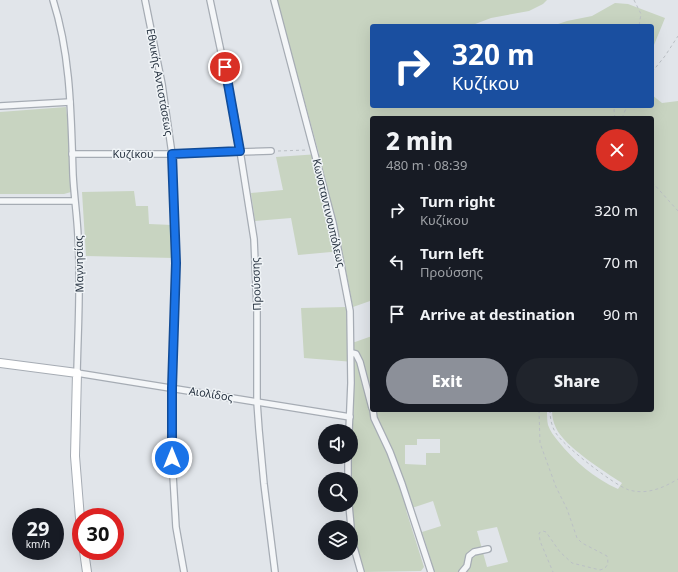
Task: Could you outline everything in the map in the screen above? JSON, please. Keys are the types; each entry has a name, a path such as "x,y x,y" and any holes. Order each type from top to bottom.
{"street":[{"name":"Μαγνησίας","path":"53,0 59,16 65,50 70,102 74,201 79,250 76,456 80,508"},
{"name":"Εθνικής Αντιστάσεως","path":"146,0 164,96 172,154 176,263 172,388 172,458 176,520 184,572"},
{"name":"Προύσσης","path":"210,0 230,92 248,198 255,252 257,309 257,402 262,471 275,572"},
{"name":"Κωνσταντινουπόλεως","path":"274,0 314,150 342,265 350,311 352,353 349,424"},
{"path":"0,106 70,102"},
{"name":"Κυζίκου","path":"72,154 172,154 271,151"},
{"path":"0,201 74,201"},
{"path":"352,353 356,354 360,362 370,401"},
{"name":"Αιολίδος","path":"0,363 77,373 350,416"},
{"path":"373,412 402,484 430,572"},
{"path":"462,572 467,566 469,556 474,552 488,548"},
{"path":"85,560 87,572"},
{"path":"358,560 362,572"}],"path":[{"path":"634,0 641,14 639,24"},
{"path":"654,70 678,36"},
{"path":"271,151 314,150"},
{"path":"654,184 678,211"},
{"path":"539,412 540,443 556,487 567,509 575,534 582,543 607,556 608,561 608,565 600,570 572,563 560,552 546,532 543,531 539,533 540,541 553,572"},
{"path":"550,412 552,427 558,436 601,473 628,490 647,492 665,487 678,479"}],"green space":[{"path":"277,0 547,0 543,4 529,11 491,18 475,24 370,24 370,108 654,108 654,97 662,103 678,101 678,572 432,572 431,560 422,532 441,526 433,501 406,510 424,567 421,571 364,572 358,553 358,520 352,520 352,512 358,512 358,472 351,472 351,464 358,464 358,424 353,424 354,362 304,358 301,308 346,307 349,341 355,342 370,337 370,412 547,412 547,422 549,427 564,449 593,475 618,489 622,483 586,458 567,443 560,435 554,424 552,412 654,412 654,116 370,116 370,301 353,307 342,251 298,255 291,218 255,221 251,193 283,190 276,157 319,154","holes":["417,439 440,439 440,453 426,453 426,465 405,464 405,445 417,445","497,527 508,562 487,567 477,531"]},
{"path":"615,3 628,4 665,18 654,45 654,24 558,24 592,16"},
{"path":"66,107 71,192 64,194 0,194 0,112"},
{"path":"134,191 136,206 148,206 149,224 172,225 174,258 86,256 82,192"}],"route":[{"path":"172,458 172,388 176,263 172,154 240,151 225,67"}]}
